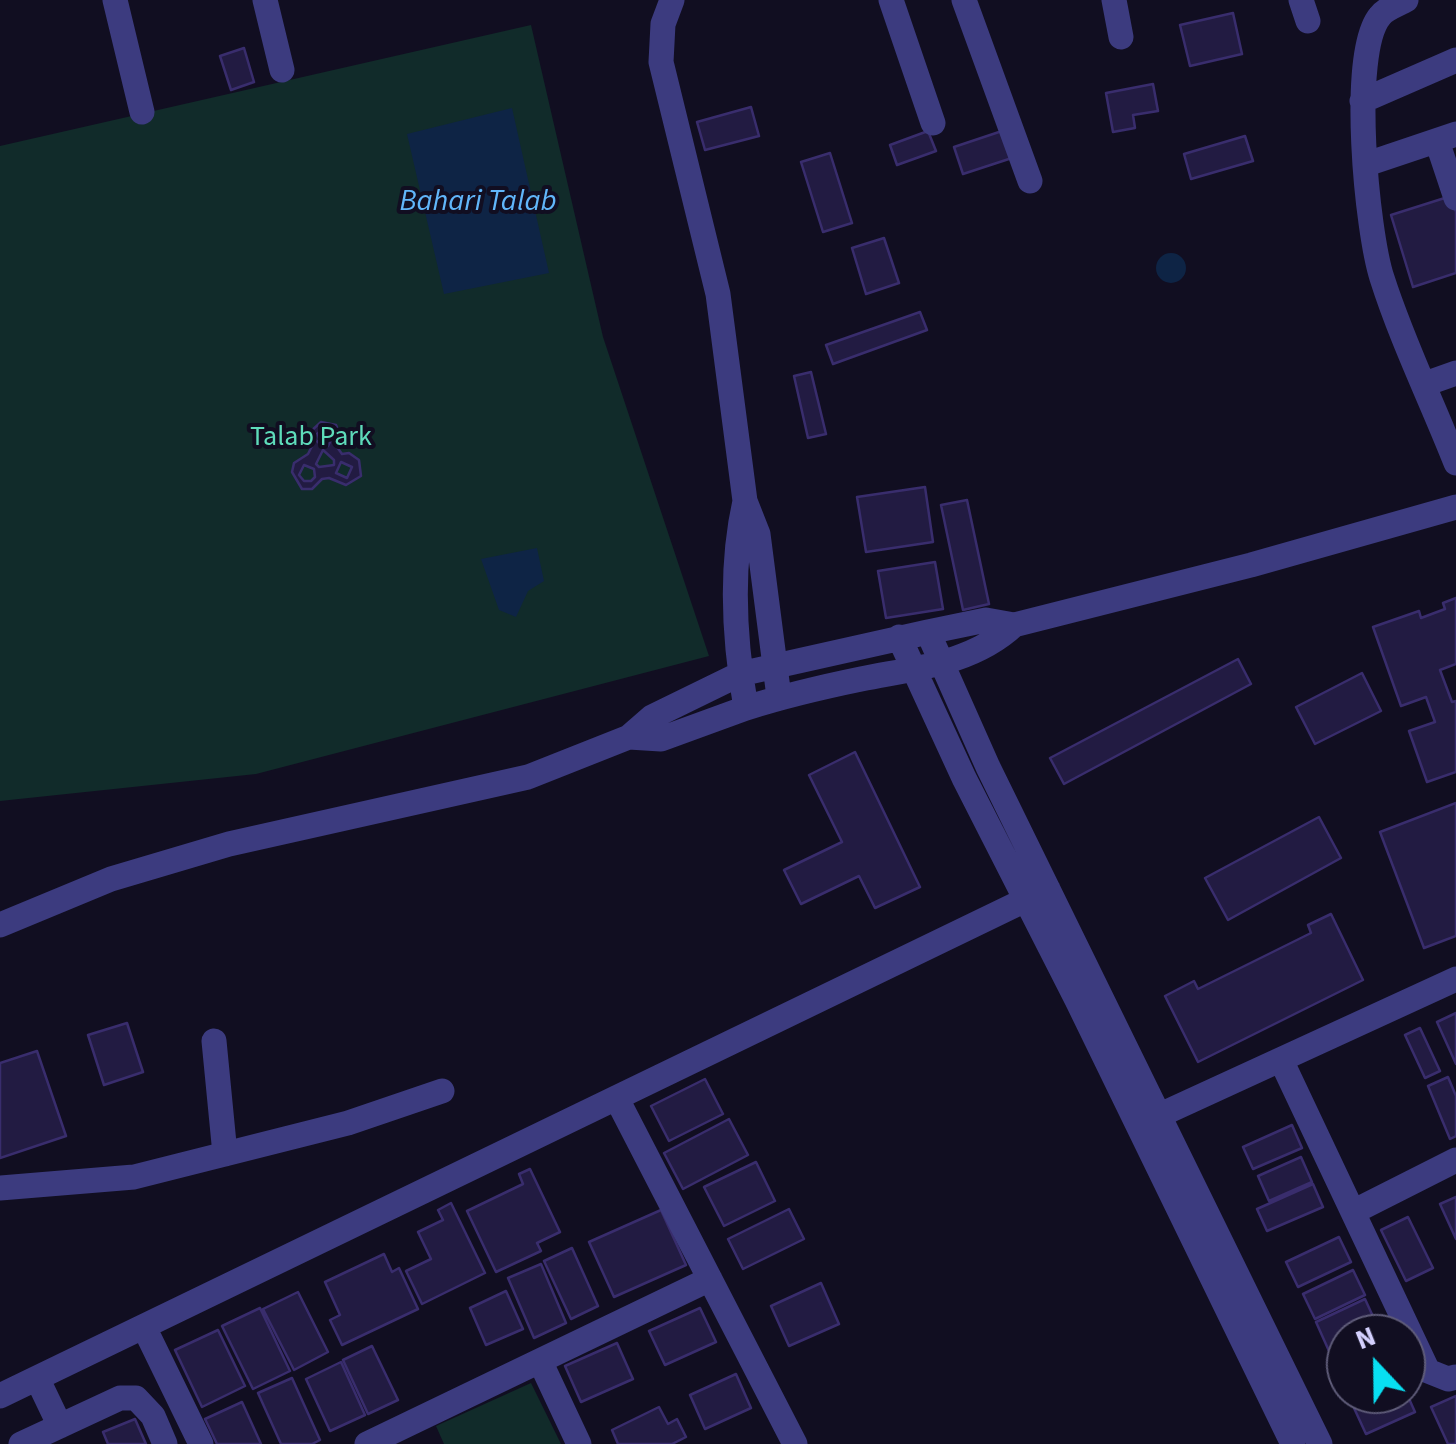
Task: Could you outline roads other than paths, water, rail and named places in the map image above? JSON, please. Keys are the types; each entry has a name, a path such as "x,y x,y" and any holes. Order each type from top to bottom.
{"street":[{"path":"115,0 142,112"},
{"path":"265,0 282,70"},
{"path":"672,0 663,24 661,62 718,294 744,501 758,534 779,698"},
{"path":"891,0 933,124"},
{"path":"964,0 1030,182"},
{"path":"1114,0 1121,36"},
{"path":"1406,0 1379,8 1364,56 1362,101 1369,218 1381,277 1456,463"},
{"path":"1362,101 1456,60"},
{"path":"1367,164 1447,137 1456,198"},
{"path":"1425,384 1456,373"},
{"path":"744,501 736,538 740,674 746,708"},
{"path":"0,925 111,879 229,844 528,776 629,736 652,717 740,674 986,620 1014,624 1456,507"},
{"path":"629,736 660,739 779,698 943,663 996,642 1014,624"},
{"path":"928,632 988,767 1037,894"},
{"path":"900,636 1037,894 1148,1120 1320,1444"},
{"path":"0,1396 1037,894"},
{"path":"1148,1120 1456,979"},
{"path":"214,1041 224,1154"},
{"path":"1281,1060 1428,1371 1448,1379 1456,1377"},
{"path":"0,1188 134,1176 348,1123 442,1091"},
{"path":"616,1098 795,1444"},
{"path":"1148,1120 1293,1444"},
{"path":"1355,1211 1456,1160"},
{"path":"367,1444 416,1433 540,1361 710,1279"},
{"path":"144,1327 201,1444"},
{"path":"540,1361 579,1444"},
{"path":"37,1378 60,1426"},
{"path":"21,1444 120,1398 136,1398 153,1416 165,1444"}],"water":[{"name":"Bahari Talab","path":"512,108 549,273 444,294 407,134"},
{"path":"1171,253 1182,257 1186,268 1182,279 1171,283 1160,279 1156,268 1160,257"},
{"path":"537,548 544,581 528,591 516,617 499,610 481,559"}],"park label":[{"name":"Talab Park","path":"311,439"}]}
